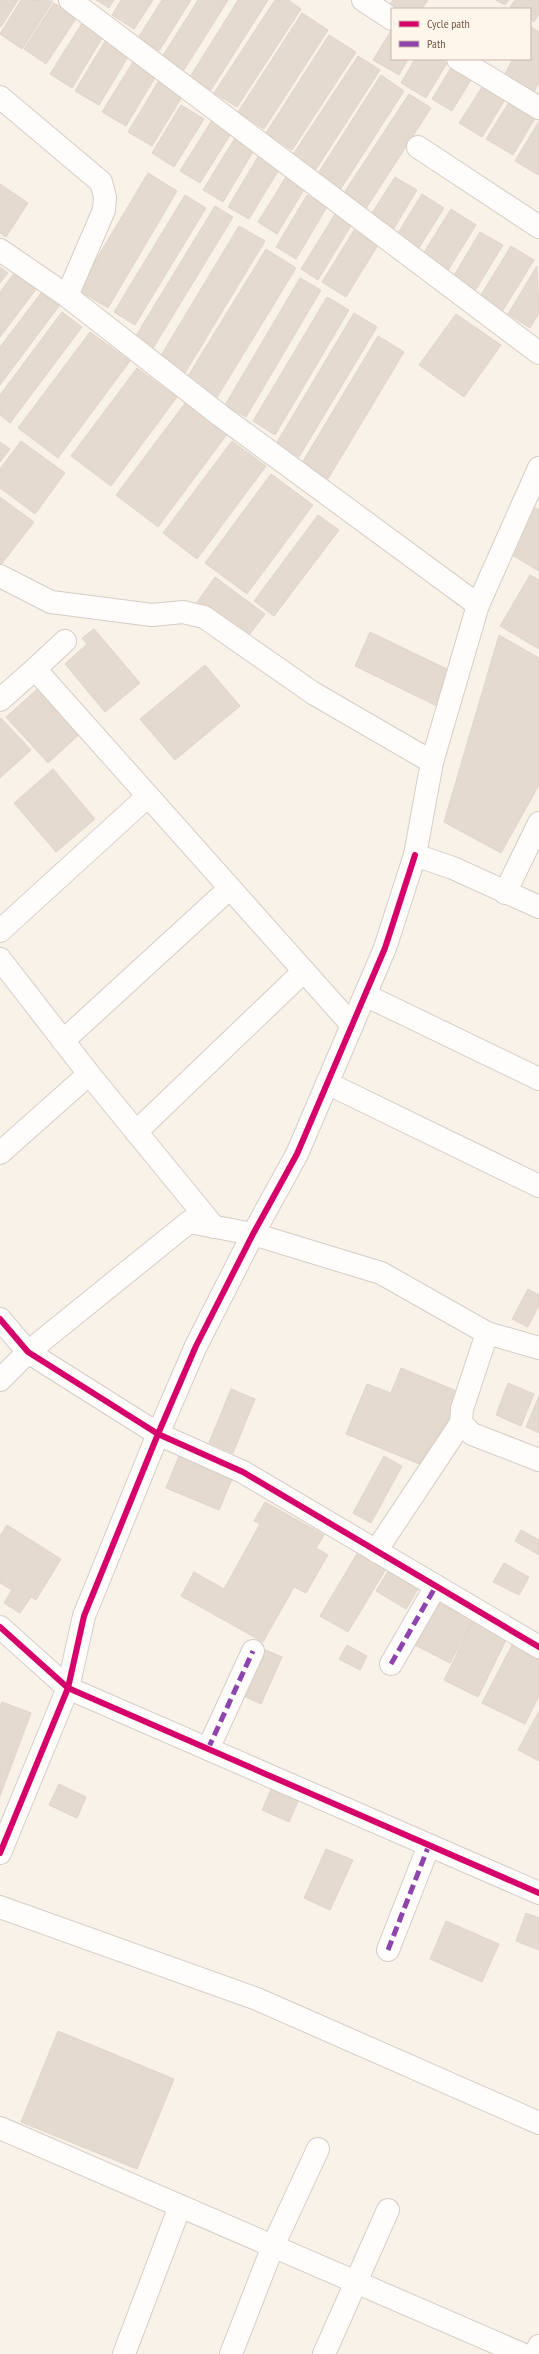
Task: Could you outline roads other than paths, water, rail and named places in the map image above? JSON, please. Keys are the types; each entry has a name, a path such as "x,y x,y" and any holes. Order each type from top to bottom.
{"street":[{"path":"70,0 539,353"},
{"path":"362,0 391,18"},
{"path":"460,60 539,108"},
{"path":"0,97 101,182 105,197 104,210 67,296"},
{"path":"418,148 539,227"},
{"path":"0,250 67,296 221,416 478,605"},
{"path":"0,1853 68,1688 84,1616 158,1434 196,1346 253,1234 297,1154 385,948 415,855 432,762 478,605 539,468"},
{"path":"0,576 51,602 152,615 183,612 204,618 313,693 432,762"},
{"path":"0,700 65,641"},
{"path":"35,669 352,1024"},
{"path":"0,932 148,796"},
{"path":"505,893 539,822"},
{"path":"415,855 453,868 505,893 539,907"},
{"path":"63,1041 230,888"},
{"path":"0,959 88,1074 214,1226"},
{"path":"136,1132 304,971"},
{"path":"364,995 539,1079"},
{"path":"0,1153 88,1074"},
{"path":"327,1083 539,1186"},
{"path":"0,1380 28,1352 189,1222 253,1234 381,1273 487,1333 539,1348"},
{"path":"0,1319 28,1352 158,1434 243,1472 539,1647"},
{"path":"376,1551 461,1423 462,1409 487,1333"},
{"path":"461,1423 472,1434 539,1460"},
{"path":"391,1664 436,1586"},
{"path":"0,1627 68,1688 539,1893"},
{"path":"208,1749 253,1651"},
{"path":"388,1950 429,1845"},
{"path":"0,1907 257,1999 539,2123"},
{"path":"0,2128 354,2281 492,2348 522,2354"},
{"path":"231,2354 273,2246 318,2149"},
{"path":"124,2354 180,2206"},
{"path":"324,2354 354,2281 388,2210"},
{"path":"535,2354 539,2346"}]}
